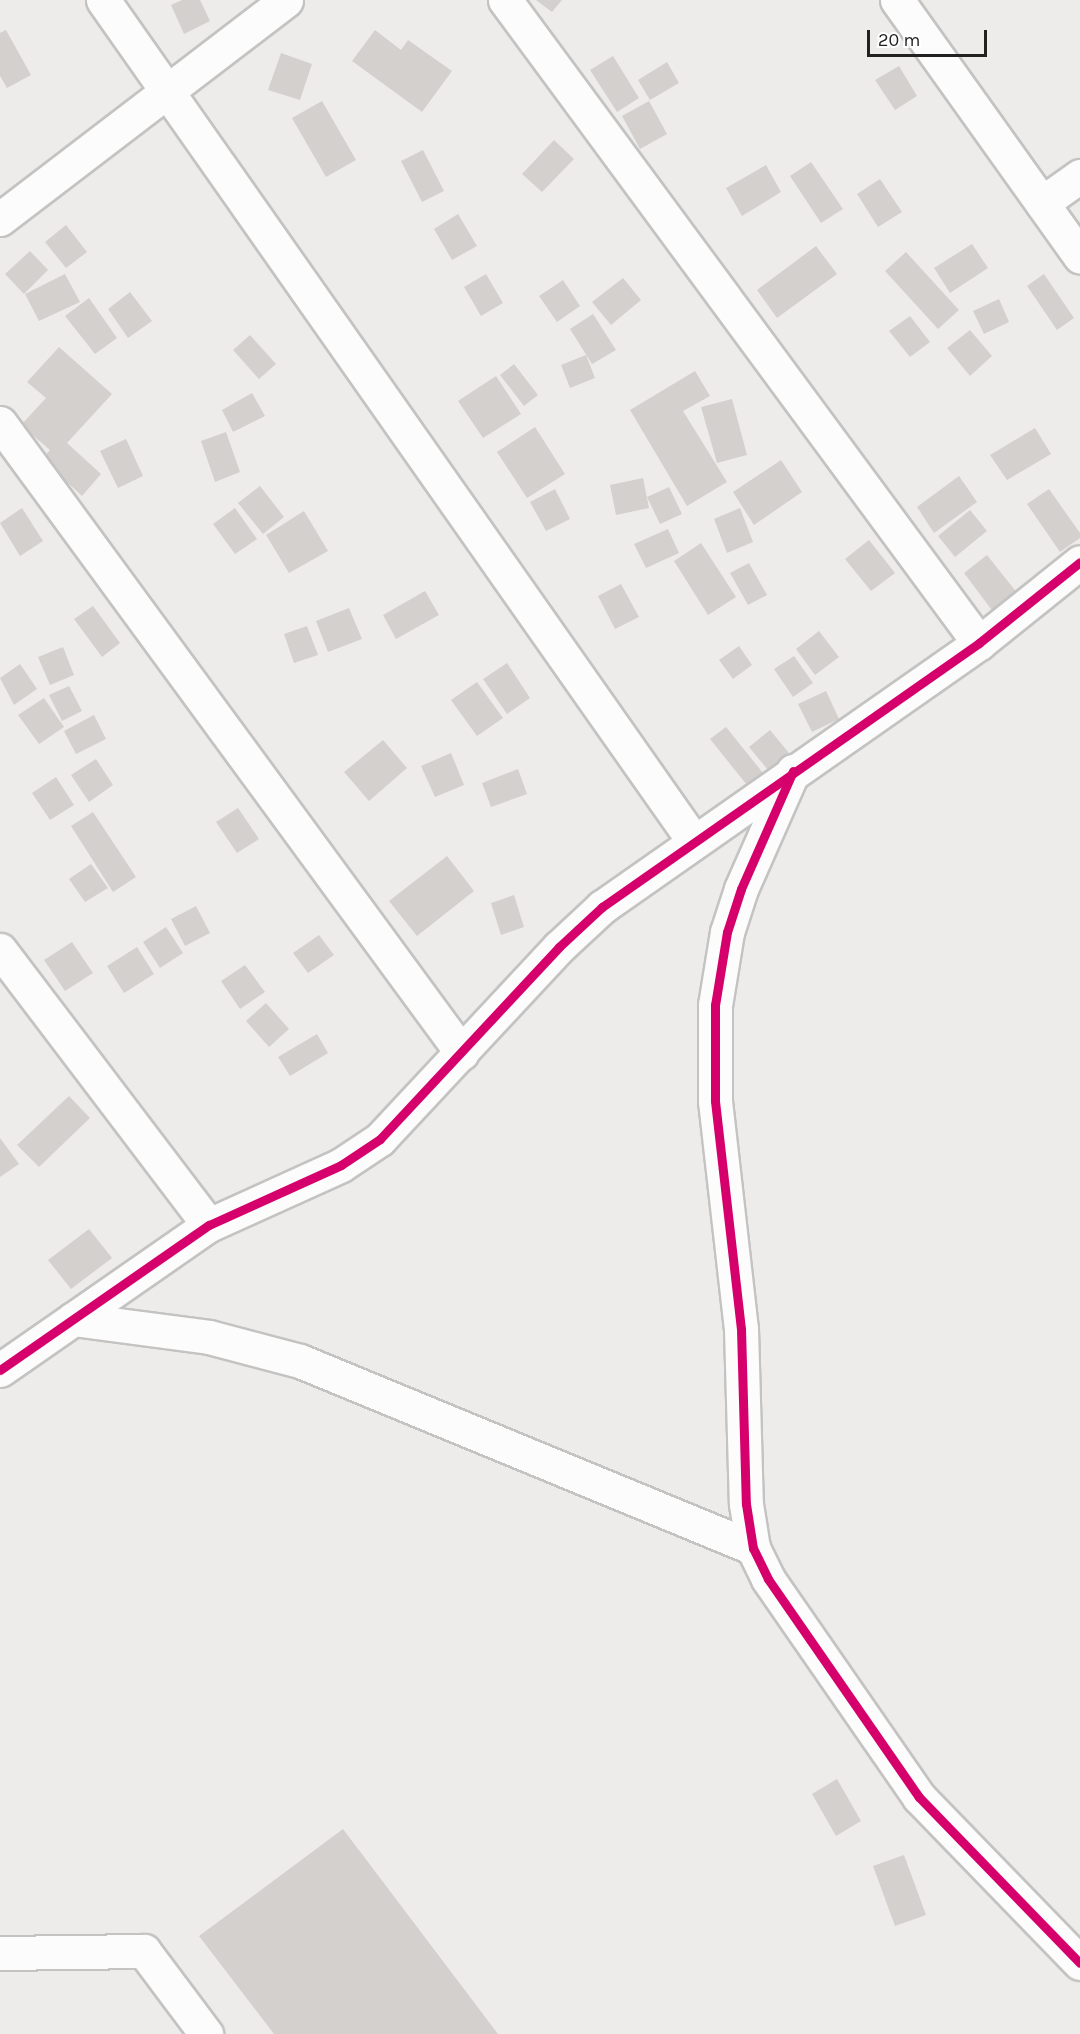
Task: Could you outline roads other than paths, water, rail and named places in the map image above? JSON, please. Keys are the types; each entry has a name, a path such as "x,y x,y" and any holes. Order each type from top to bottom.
{"street":[{"path":"103,0 693,840"},
{"path":"0,219 286,0"},
{"path":"505,0 979,643"},
{"path":"897,0 1080,257"},
{"path":"1042,203 1080,176"},
{"path":"0,423 462,1053"},
{"path":"0,1370 208,1225 341,1165 370,1145 462,1053 559,946 602,907 693,840 979,643 1079,562"},
{"path":"793,771 741,889 727,932 715,1005 715,1101 741,1329 746,1504 753,1548 768,1579 919,1797 1037,1915 1080,1963"},
{"path":"4,965 208,1225"},
{"path":"73,1319 208,1337 300,1361 753,1548"},
{"path":"0,1953 144,1951 206,2034"}]}
